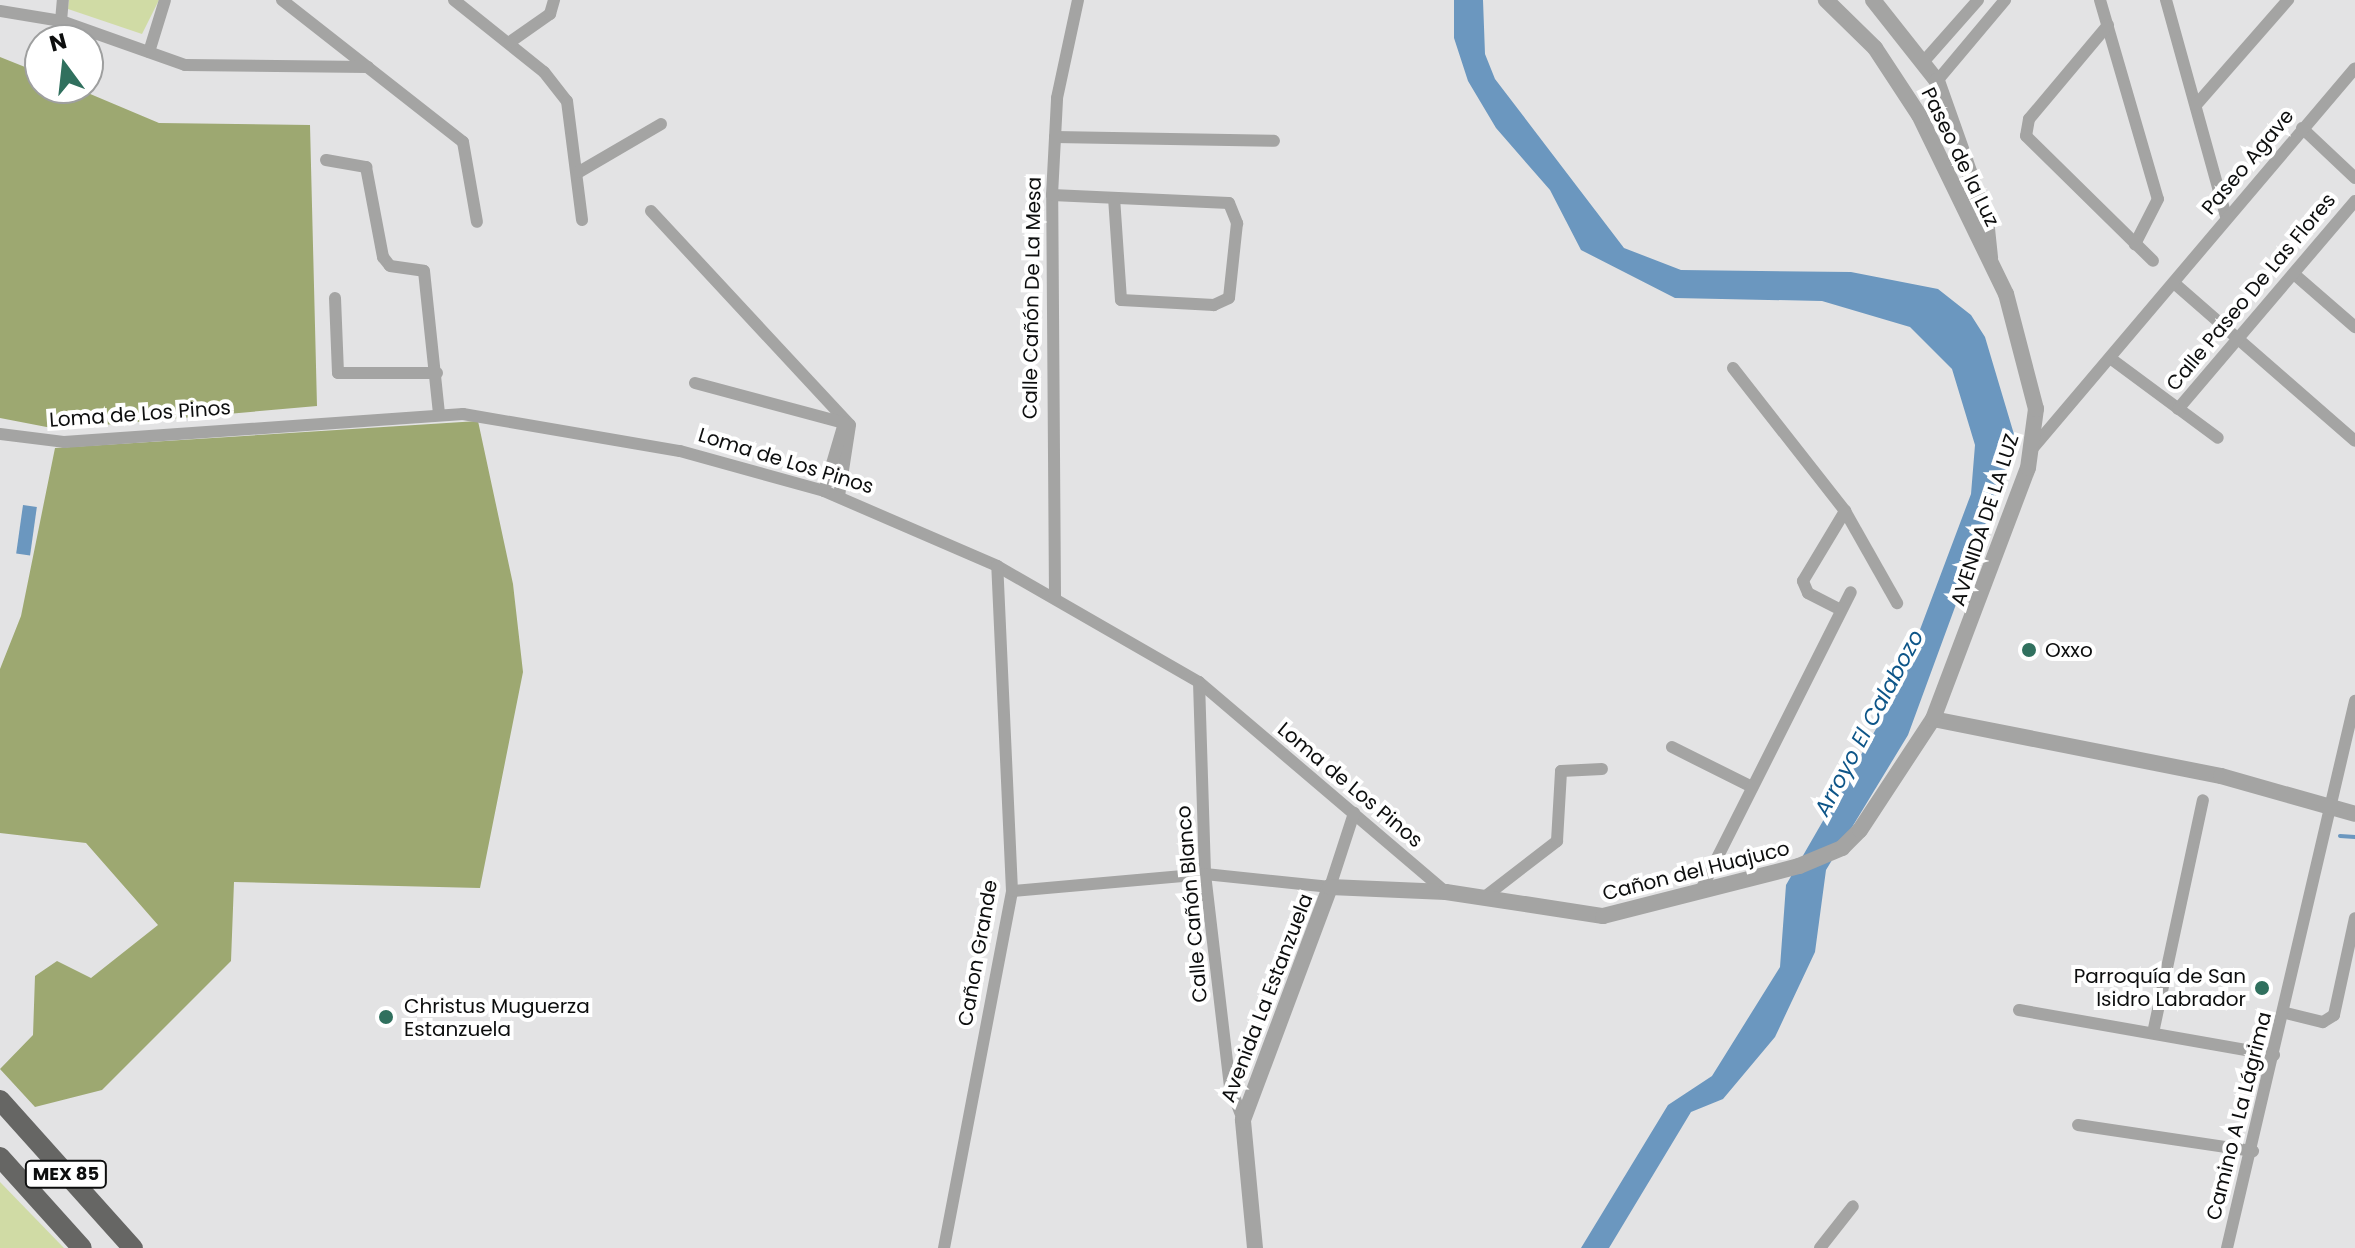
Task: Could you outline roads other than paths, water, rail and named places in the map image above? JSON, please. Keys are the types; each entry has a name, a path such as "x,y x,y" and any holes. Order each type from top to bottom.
{"highway":[{"name":"MEX 85","path":"0,1100 133,1248"},
{"name":"MEX 85","path":"0,1157 82,1248"}],"street":[{"path":"61,21 63,0"},
{"path":"149,52 165,0"},
{"path":"282,0 463,142 477,222"},
{"path":"454,0 510,42 567,101 579,172 582,220"},
{"name":"Calle Cañón De La Mesa","path":"1055,598 1052,195 1055,137 1078,0"},
{"name":"Paseo de la Luz","path":"1826,0 1906,92 1991,259"},
{"name":"Paseo de la Luz","path":"1873,0 1925,60 1937,81 1986,219 1991,259"},
{"path":"1925,60 1978,0"},
{"path":"1937,81 2005,0"},
{"path":"2100,0 2158,199 2135,244"},
{"path":"2196,105 2288,0"},
{"path":"510,42 554,2"},
{"path":"2169,2 2226,217"},
{"path":"0,11 61,21 185,65 368,67"},
{"path":"2108,25 2029,119 2026,136 2153,261"},
{"path":"1950,33 1964,49"},
{"name":"Paseo Agave","path":"2174,283 2226,217 2355,68"},
{"path":"579,172 661,124"},
{"path":"2302,128 2355,178"},
{"path":"1055,137 1274,141"},
{"path":"326,160 366,167 383,257 390,266 424,271 439,413"},
{"path":"1052,195 1229,203 1237,223 1229,298 1214,305 1121,300 1114,198"},
{"name":"Calle Paseo De Las Flores","path":"2178,409 2355,201"},
{"path":"651,211 853,432 839,496"},
{"name":"AVENIDA DE LA LUZ","path":"1920,742 1933,719 2032,449 2031,380 1991,259"},
{"path":"2294,274 2355,327"},
{"path":"2032,449 2174,283 2236,342 2355,441"},
{"path":"335,298 338,373 437,373"},
{"path":"2110,358 2218,438"},
{"path":"1733,368 1845,511 1897,603"},
{"path":"695,383 844,423"},
{"name":"Loma de Los Pinos","path":"0,434 64,442 439,413 620,439 824,491 997,566 1199,682 1446,892"},
{"path":"824,491 844,423"},
{"path":"1841,610 1808,593 1803,581 1845,511"},
{"name":"Cañon Grande","path":"944,1248 1012,891 997,566"},
{"path":"1702,888 1750,786 1851,592"},
{"name":"Calle Cañón Blanco","path":"1199,682 1205,874 1230,1086 1243,1120"},
{"name":"Camino A La Lágrima","path":"2227,1248 2286,1013 2329,805 2355,701"},
{"path":"1933,719 2329,805 2355,814"},
{"name":"Cañon del Huajuco","path":"1330,887 1446,892 1603,916 1728,883 1842,848 1920,742"},
{"path":"1672,747 1750,786"},
{"path":"1482,899 1557,841 1561,771 1602,769"},
{"path":"2153,1033 2203,800"},
{"name":"Avenida La Estanzuela","path":"1255,1248 1243,1120 1330,887 1354,813"},
{"path":"1012,891 1205,874 1330,887"},
{"path":"2286,1013 2323,1022 2334,1015 2355,918"},
{"path":"2019,1010 2274,1055"},
{"path":"2078,1125 2253,1151"},
{"path":"1823,1247 1853,1206"}],"water":[{"path":"1454,0 1483,0 1485,54 1495,79 1624,248 1681,270 1851,272 1938,289 1971,315 1985,337 2016,441 1908,735 1826,870 1815,952 1775,1037 1723,1099 1691,1112 1609,1248 1581,1248 1668,1105 1712,1076 1780,967 1786,885 1895,696 1971,494 1975,445 1952,369 1910,327 1822,301 1675,298 1581,250 1550,190 1496,128 1468,81 1454,38"},
{"path":"23,505 37,507 30,555 16,554"}],"waterway":[{"path":"2340,836 2355,837"}],"place":[{"name":"Oxxo","path":"2029,650"},
{"name":"Parroquía de San Isidro Labrador","path":"2262,988"},
{"name":"Christus Muguerza Estanzuela","path":"386,1017"}],"water label":[{"name":"Arroyo El Calabozo","path":"1869,723"}]}
